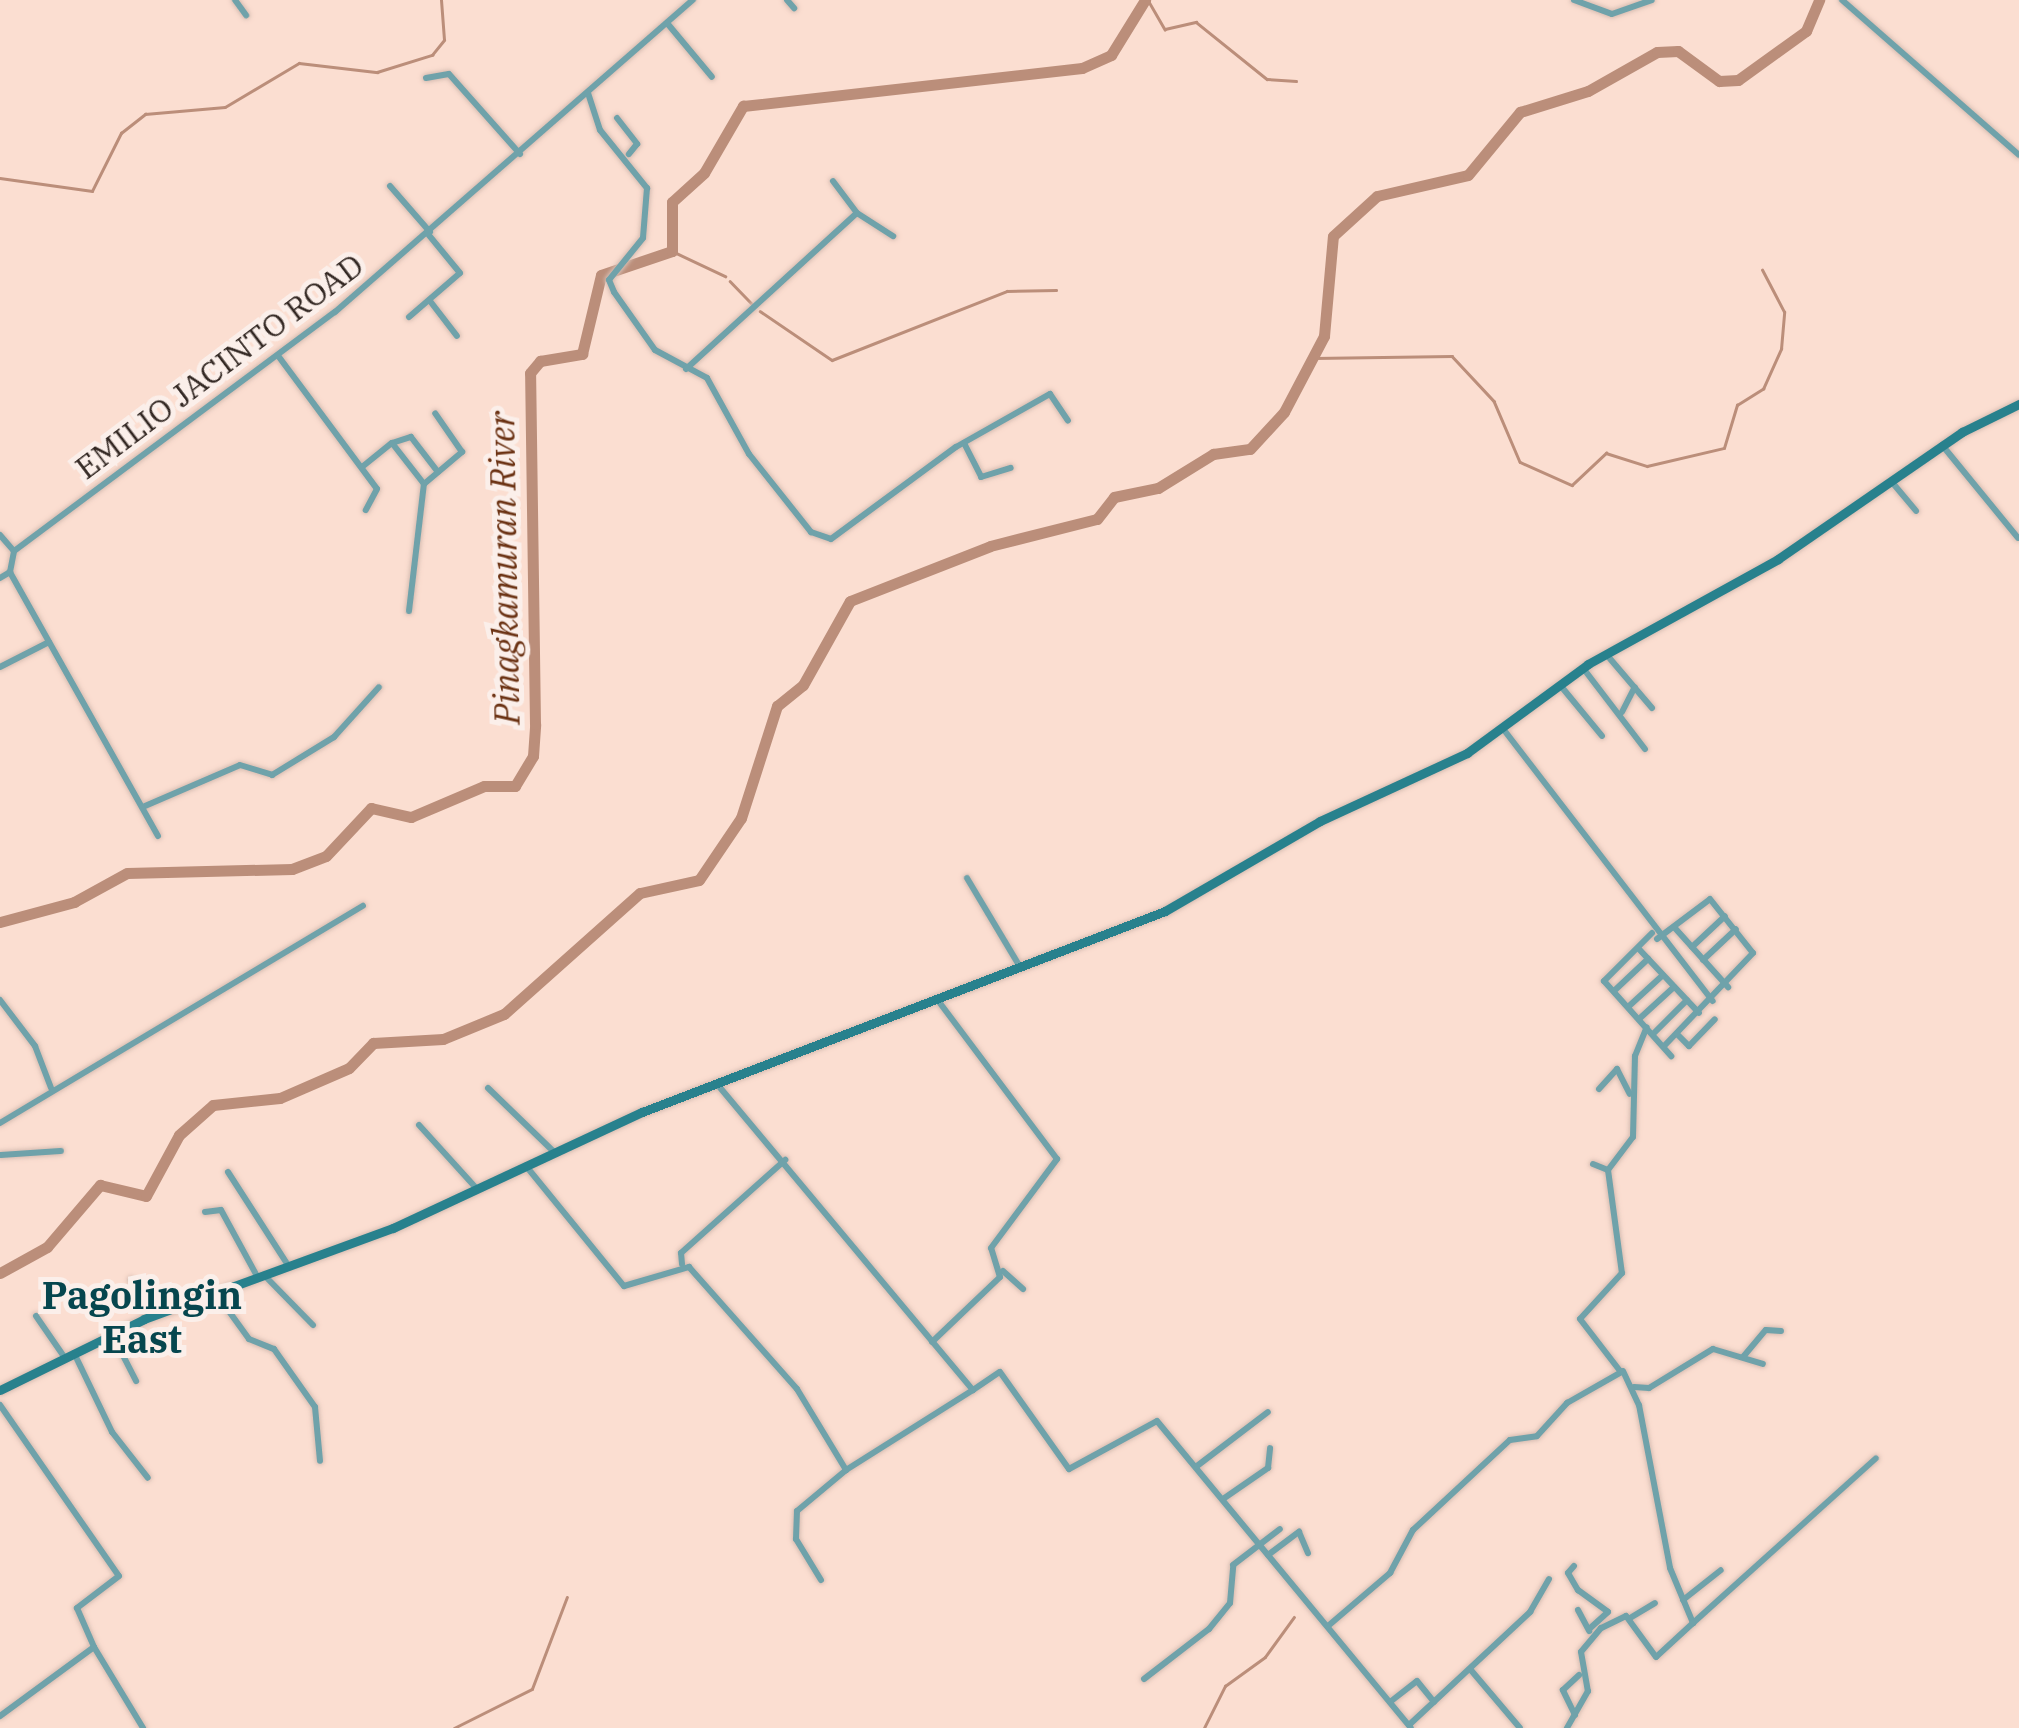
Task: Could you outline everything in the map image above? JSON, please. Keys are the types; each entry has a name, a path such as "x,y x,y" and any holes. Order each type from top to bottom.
{"street":[{"path":"234,0 246,15"},
{"name":"EMILIO JACINTO ROAD","path":"14,551 279,357 429,233 694,0"},
{"path":"788,0 794,8"},
{"path":"1574,0 1612,14 1652,0"},
{"path":"1842,0 2019,156"},
{"path":"667,23 712,77"},
{"path":"426,78 449,74 520,154"},
{"path":"588,93 648,196 641,244 621,260 609,280 633,326 686,369 708,378 748,454 824,539 964,443 1050,394 1068,421"},
{"path":"616,118 637,144 626,157"},
{"path":"833,181 857,213 893,236"},
{"path":"390,186 460,273 409,317"},
{"path":"686,369 857,213"},
{"path":"430,301 457,336"},
{"path":"279,357 378,493 366,510"},
{"path":"0,1390 155,1314 478,1191 526,1165 717,1084 1165,911 1504,730 1606,654 1778,560 1942,445 2019,404"},
{"path":"408,611 424,484 462,449 435,412"},
{"path":"362,467 392,443 411,437 438,472"},
{"path":"392,443 424,484"},
{"path":"964,443 981,477 1011,468"},
{"path":"1942,445 2018,538"},
{"path":"1891,481 1916,511"},
{"path":"0,535 14,551 10,572 145,806 158,836"},
{"path":"0,578 10,572"},
{"path":"0,668 49,642"},
{"path":"1606,654 1652,708"},
{"path":"1584,668 1622,712 1645,749"},
{"path":"1560,685 1602,736"},
{"path":"145,806 240,765 272,775 334,737 379,687"},
{"path":"1622,712 1635,687"},
{"path":"1504,730 1597,841 1655,936 1713,1001"},
{"path":"968,878 1020,967"},
{"path":"1664,1046 1728,987 1753,952 1708,900 1674,927 1638,948 1604,980 1671,1056"},
{"path":"0,1123 51,1088 364,906"},
{"path":"1692,947 1725,916"},
{"path":"1674,927 1728,987"},
{"path":"1703,960 1736,929"},
{"path":"1638,948 1699,1013"},
{"path":"1614,992 1648,959"},
{"path":"1628,1007 1663,975"},
{"path":"1639,1018 1674,986"},
{"path":"936,998 1058,1154 1032,1203 991,1248 1002,1272 1023,1288"},
{"path":"0,1000 35,1046 51,1088"},
{"path":"1687,1000 1650,1030 1631,1096 1633,1137 1608,1170 1622,1274 1580,1319 1634,1387 1682,1600 1693,1622"},
{"path":"1677,1034 1689,1046 1715,1019"},
{"path":"1599,1090 1617,1069 1631,1096"},
{"path":"717,1084 785,1160 973,1390"},
{"path":"488,1088 555,1153"},
{"path":"419,1125 478,1191"},
{"path":"0,1155 61,1151"},
{"path":"785,1160 681,1253 682,1264 798,1389 846,1470"},
{"path":"1593,1164 1608,1170"},
{"path":"526,1165 624,1286 641,1288 682,1264"},
{"path":"228,1172 288,1265"},
{"path":"205,1212 221,1210 260,1275 313,1326"},
{"path":"932,1342 1002,1272"},
{"path":"131,1280 155,1314"},
{"path":"214,1291 249,1338 274,1349 315,1407 320,1461"},
{"path":"36,1316 69,1355 112,1432 148,1478"},
{"path":"1743,1357 1762,1334 1781,1332"},
{"path":"112,1334 136,1381"},
{"path":"1634,1387 1649,1388 1713,1350 1763,1364"},
{"path":"1328,1626 1403,1559 1413,1530 1510,1440 1537,1436 1567,1404 1620,1371"},
{"path":"820,1580 796,1539 798,1508 846,1470 1000,1372 1069,1469 1149,1418 1197,1466 1271,1552 1410,1727 1530,1612 1549,1579"},
{"path":"0,1405 119,1576 77,1608 94,1647 144,1728"},
{"path":"1197,1466 1268,1412"},
{"path":"1223,1499 1268,1468 1270,1448"},
{"path":"1630,1618 1656,1656 1876,1458"},
{"path":"1144,1679 1224,1612 1234,1565 1280,1529"},
{"path":"1271,1552 1298,1532 1308,1552"},
{"path":"1574,1566 1578,1590 1608,1612 1590,1633 1579,1675 1564,1690 1576,1714"},
{"path":"1682,1600 1721,1570"},
{"path":"1590,1633 1654,1604"},
{"path":"1578,1610 1590,1633"},
{"path":"0,1716 94,1647"},
{"path":"1470,1669 1520,1728"},
{"path":"1567,1728 1588,1692 1579,1675"},
{"path":"1390,1702 1417,1681 1434,1702"}],"waterway":[{"path":"0,178 92,191 121,133 145,114 225,107 299,63 377,72 432,55 444,40 441,0"},
{"name":"Pinagkamuran River","path":"0,922 74,902 127,873 292,869 326,856 371,808 411,817 484,786 515,786 533,756 535,724 530,373 540,361 582,354 601,275 672,251 672,202 704,173 743,106 1082,68 1111,55 1145,0"},
{"path":"1148,0 1165,29 1196,22 1267,79 1296,81"},
{"path":"0,1273 47,1247 100,1185 146,1196 179,1135 213,1105 280,1098 349,1068 373,1043 443,1039 504,1014 640,893 699,880 741,818 777,706 803,685 850,601 990,546 1097,519 1114,497 1158,488 1213,454 1250,449 1284,412 1324,336 1333,236 1377,196 1468,175 1520,112 1588,91 1657,52 1678,51 1719,81 1738,80 1806,31 1819,0"},
{"path":"672,251 725,276"},
{"path":"1314,358 1452,356 1494,401 1520,462 1572,485 1606,453 1647,466 1724,448 1737,405 1763,389 1781,349 1784,312 1762,270"},
{"path":"730,281 754,306"},
{"path":"760,311 832,360 1007,291 1056,290"},
{"path":"454,1728 532,1689 567,1597"},
{"path":"1204,1728 1225,1686 1265,1657 1294,1617"}],"district":[{"name":"Pagolingin East","path":"142,1317"}]}
